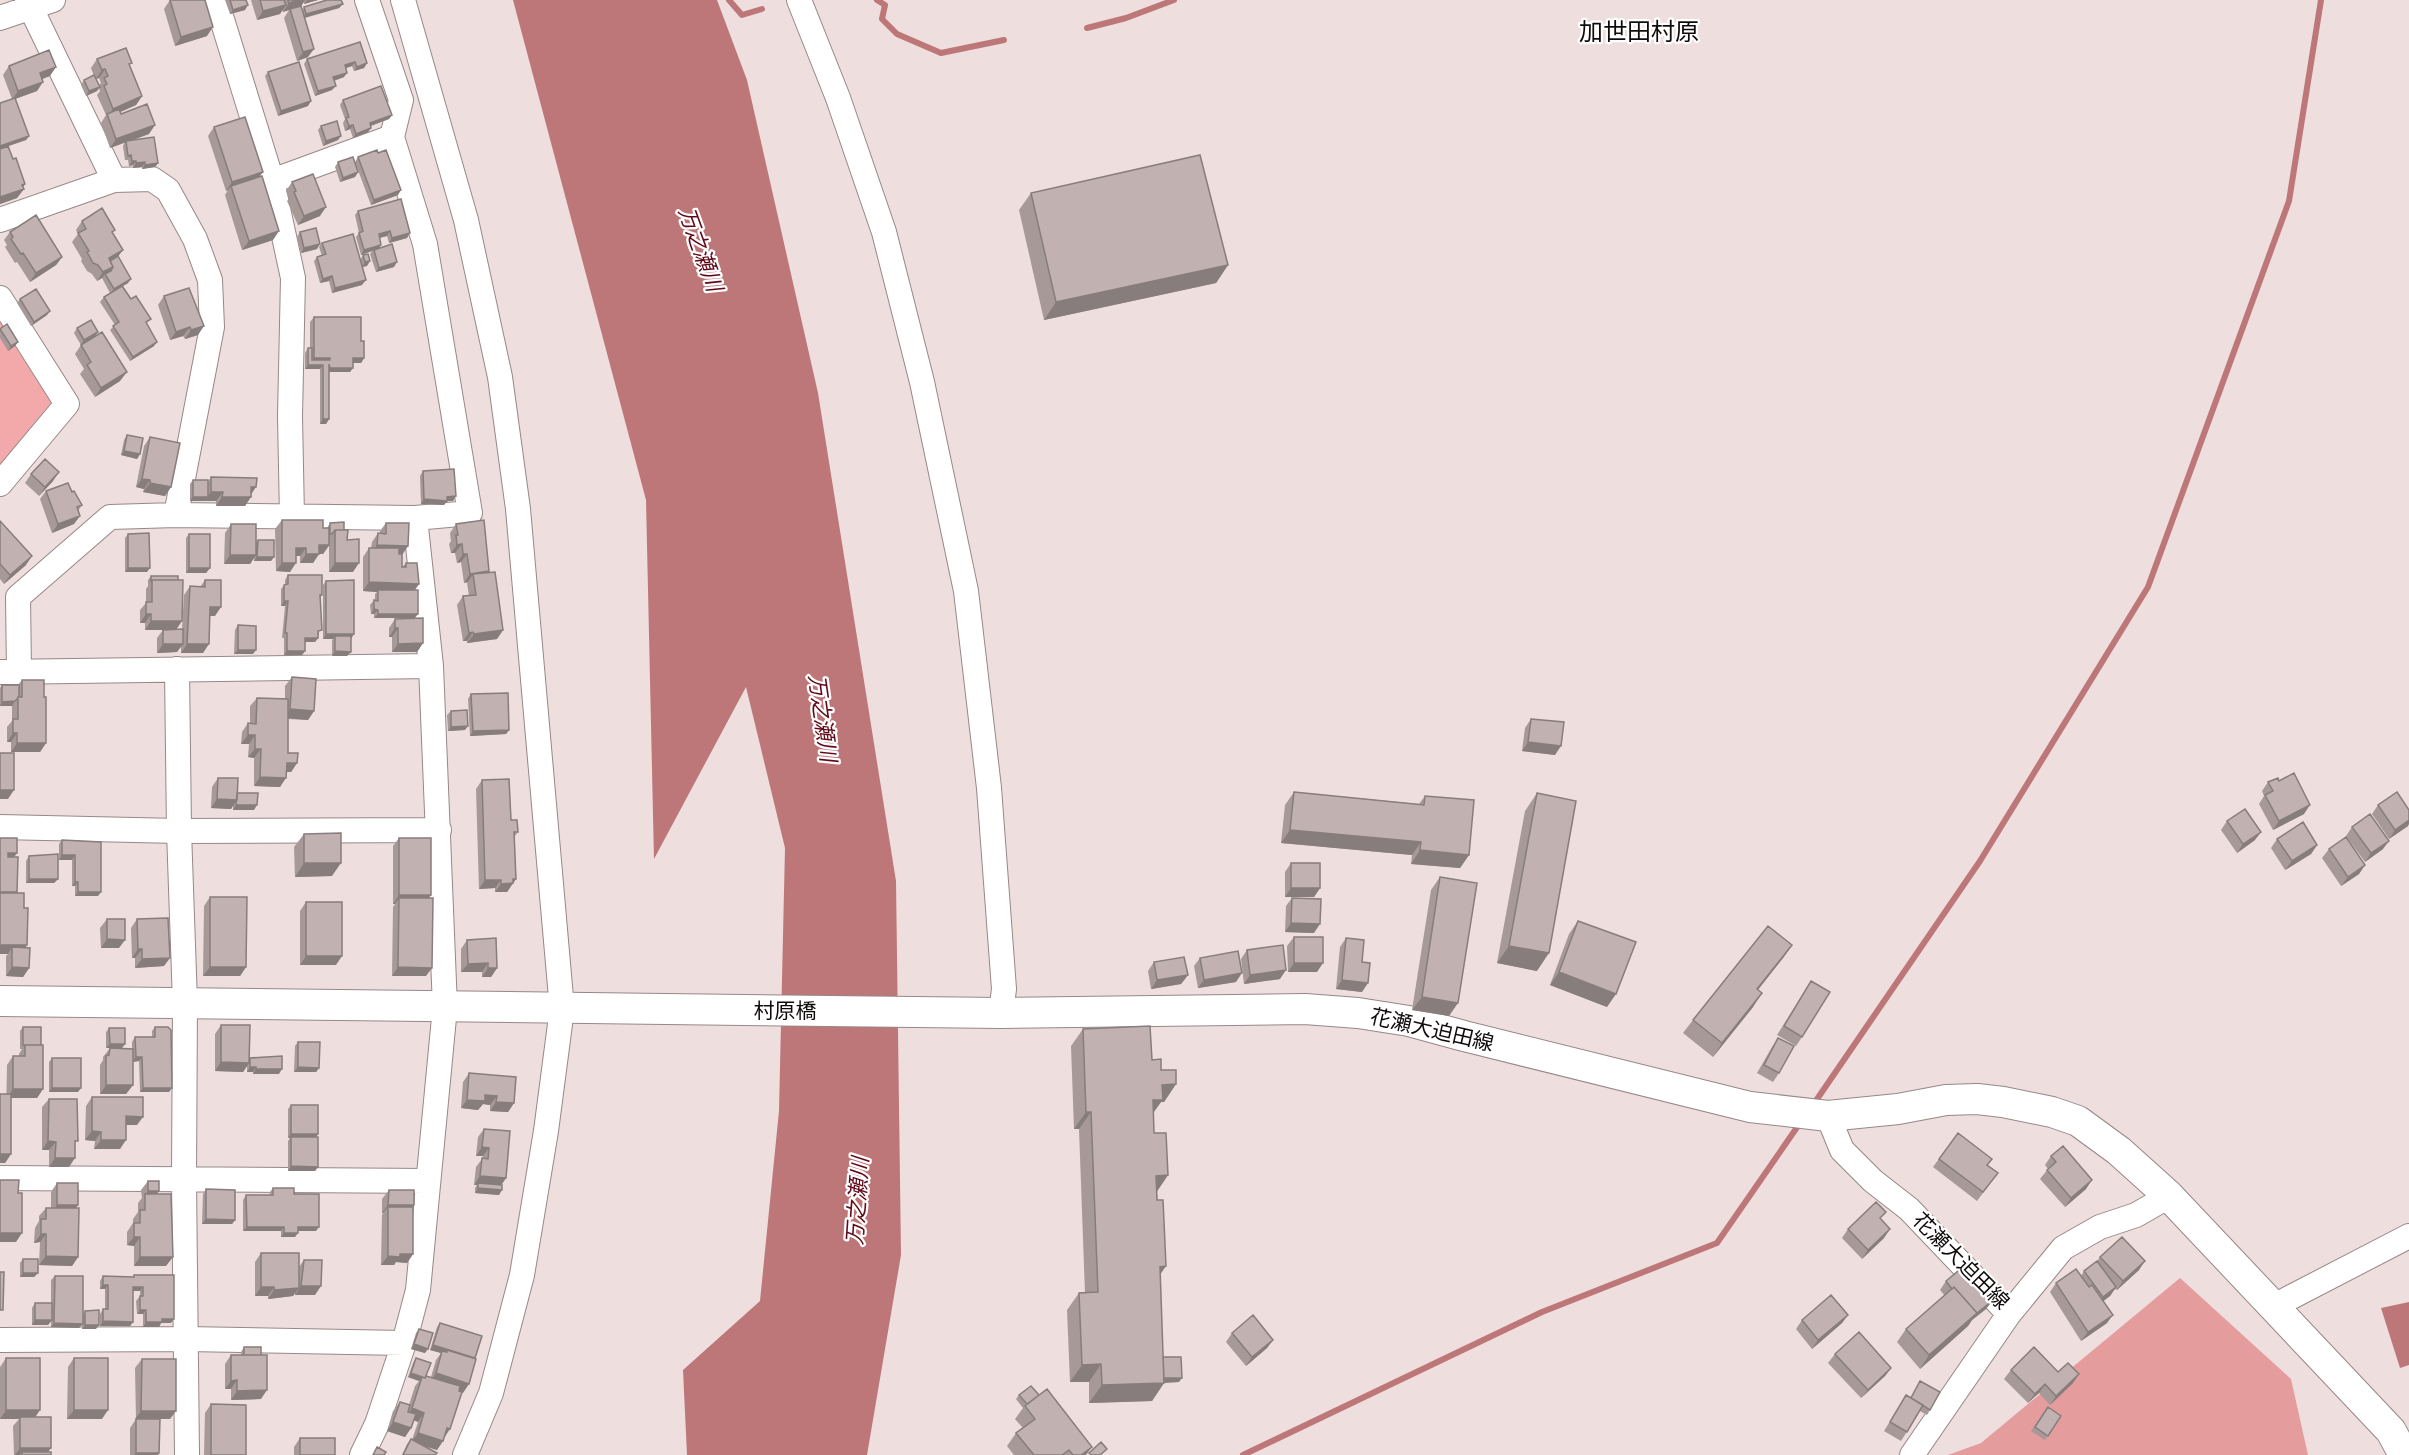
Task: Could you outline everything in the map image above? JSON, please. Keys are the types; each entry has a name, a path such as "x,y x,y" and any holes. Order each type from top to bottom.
{"street":[{"path":"0,18 28,4 53,0"},
{"path":"216,0 272,181 293,278 290,416 292,517"},
{"path":"367,0 401,100 392,137 425,244 470,513 415,518 176,515 110,518 18,597 10,672 431,666"},
{"path":"403,0 465,220 500,377 518,509 570,1009 546,1131 522,1275 491,1393 465,1455"},
{"path":"799,0 838,98 884,232 922,382 966,591 989,788 1004,988 997,1013"},
{"path":"28,4 114,180"},
{"path":"272,181 392,137"},
{"path":"0,219 114,180 152,179 168,190 195,239 210,280 212,327 176,515"},
{"path":"0,298 68,404 0,484"},
{"path":"362,1455 376,1424 404,1343 418,1290 445,1007 431,666 415,518"},
{"path":"177,669 179,831 185,1003 186,1455"},
{"path":"0,827 179,831 439,830"},
{"name":"村原橋","path":"0,1001 997,1013"},
{"name":"花瀬大迫田線","path":"997,1013 1305,1009 1358,1013 1409,1021 1750,1107 1828,1116 1898,1109 1946,1100 1977,1099 2052,1112 2078,1121 2119,1151 2169,1196 2391,1431 2404,1455"},
{"name":"花瀬大迫田線","path":"1828,1116 1842,1150 1873,1181 1909,1209 2009,1314 2063,1248 2100,1227 2136,1215 2169,1196"},
{"path":"0,1178 428,1181"},
{"path":"2272,1307 2409,1236"},
{"path":"1912,1455 2009,1314"},
{"path":"0,1340 186,1339 404,1343"}],"shaded area":[{"path":"0,313 55,401 0,467"},
{"path":"2180,1278 2291,1379 2308,1455 1948,1455 1981,1443"}],"water":[{"name":"万之瀬川","path":"513,0 717,0 747,80 818,393 896,881 901,1255 867,1455 687,1455 683,1370 760,1301 779,1111 785,848 746,687 654,859 646,500"},
{"path":"2409,1302 2409,1365 2400,1368 2381,1308"}],"building":[{"path":"170,0 205,0 213,27 181,37"},
{"path":"230,0 246,0 248,5 233,10"},
{"path":"260,0 284,0 286,5 263,11"},
{"path":"327,0 341,0 343,4 306,14 304,7"},
{"path":"301,6 314,49 303,52 290,9"},
{"path":"360,42 367,63 357,67 355,62 345,65 347,73 333,77 336,86 318,91 307,59"},
{"path":"126,48 132,63 129,64 142,96 113,109 104,86 107,84 104,78 108,76 97,59"},
{"path":"49,50 56,67 40,73 43,82 18,91 9,66"},
{"path":"299,62 311,101 281,111 268,72"},
{"path":"94,75 100,87 89,91 84,80"},
{"path":"381,86 392,115 370,123 371,128 356,134 353,125 349,126 346,118 349,117 343,100"},
{"path":"15,98 29,136 0,146 0,103"},
{"path":"147,104 155,125 116,139 107,114 119,109 121,114"},
{"path":"245,117 263,172 232,182 214,127"},
{"path":"337,121 341,136 326,141 321,126"},
{"path":"154,137 158,163 145,165 145,162 132,161 131,155 128,156 126,141"},
{"path":"8,146 13,159 16,158 25,184 22,185 24,189 0,197 0,149"},
{"path":"377,150 378,153 386,150 401,190 374,200 358,157"},
{"path":"1200,155 1228,265 1056,302 1031,193"},
{"path":"353,157 358,172 343,178 338,162"},
{"path":"313,174 326,207 304,216 292,182"},
{"path":"262,176 279,231 249,241 231,186"},
{"path":"401,199 410,233 392,238 390,231 379,234 381,245 364,250 359,233 363,231 358,211"},
{"path":"102,208 123,250 109,258 113,267 103,272 98,265 93,263 78,233 86,229 82,221"},
{"path":"36,215 62,257 36,273 11,239 13,237 10,232"},
{"path":"316,228 320,244 304,248 300,232"},
{"path":"353,234 366,280 335,288 332,276 323,279 317,257 326,254 322,243"},
{"path":"392,244 397,262 379,268 374,250"},
{"path":"368,254 370,261 365,262 363,255"},
{"path":"118,256 131,279 114,289 105,274 113,267 110,261"},
{"path":"122,286 131,299 136,296 151,319 146,322 157,342 133,357 113,326 119,322 104,297"},
{"path":"189,288 204,326 191,330 190,327 176,332 164,296"},
{"path":"36,289 50,311 34,322 20,299"},
{"path":"314,317 361,317 364,358 353,358 353,368 330,368 329,364 329,419 323,419 323,365 308,365 308,348 312,348 312,360 330,360 330,358 314,358"},
{"path":"91,320 98,332 84,340 77,328"},
{"path":"7,324 18,342 11,346 0,329"},
{"path":"102,332 127,372 101,388 87,365 91,362 81,345"},
{"path":"127,435 143,438 140,454 124,451"},
{"path":"150,437 180,443 171,487 142,479"},
{"path":"45,459 59,472 45,487 31,474"},
{"path":"454,469 456,496 447,497 447,501 424,499 423,471"},
{"path":"211,477 257,478 256,487 251,487 251,497 222,497 223,492 211,492"},
{"path":"193,480 208,480 208,497 193,497"},
{"path":"68,483 82,505 77,507 80,516 58,524 46,491"},
{"path":"282,520 323,520 323,528 329,528 329,545 319,545 319,554 306,554 306,548 296,548 296,563 282,563"},
{"path":"484,520 489,571 470,574 467,554 463,554 462,544 457,545 456,524"},
{"path":"0,521 32,556 10,575 0,564"},
{"path":"344,522 344,530 335,530 330,534 330,523"},
{"path":"386,523 409,523 408,546 377,545 378,533 386,534"},
{"path":"231,524 256,524 256,555 230,555"},
{"path":"335,530 348,530 347,540 359,539 359,563 335,563"},
{"path":"149,533 150,568 128,568 128,534"},
{"path":"189,534 210,534 210,568 189,568"},
{"path":"258,540 274,540 274,557 257,557"},
{"path":"369,548 399,548 399,554 402,554 402,567 406,567 406,563 417,563 419,584 369,582"},
{"path":"495,572 503,630 469,633 463,596 476,595 473,574"},
{"path":"288,575 322,575 322,595 320,595 322,630 318,631 318,638 305,638 305,651 287,651 287,633 285,633 288,601 284,601 284,585 288,584"},
{"path":"151,576 178,576 178,580 152,580 151,582"},
{"path":"152,580 183,580 182,621 151,621 151,614 146,614 146,602 152,602"},
{"path":"205,580 221,580 221,607 210,607 209,644 187,644 190,586 205,587"},
{"path":"354,580 354,634 326,634 326,581"},
{"path":"378,590 418,590 418,614 378,614 378,610 374,609 374,600 378,601"},
{"path":"423,618 423,643 398,644 398,628 395,628 395,619"},
{"path":"238,625 256,626 256,650 238,650"},
{"path":"183,629 183,644 163,644 163,630"},
{"path":"335,636 351,636 351,652 335,651"},
{"path":"292,677 316,679 314,711 290,709"},
{"path":"22,680 44,680 46,743 17,743 17,733 13,733 13,719 18,719 18,697 22,697"},
{"path":"2,685 19,685 19,697 15,701 2,702"},
{"path":"508,693 509,730 473,731 471,694"},
{"path":"257,698 288,699 288,753 298,753 297,763 287,763 286,778 260,777 261,749 255,749 255,735 248,735 248,723 256,724"},
{"path":"467,710 468,726 451,727 451,711"},
{"path":"1531,719 1564,722 1561,746 1528,742"},
{"path":"0,753 14,753 14,790 0,790"},
{"path":"2294,773 2310,805 2279,821 2265,795 2273,791 2268,782 2278,778 2279,781"},
{"path":"218,778 238,778 237,800 217,799"},
{"path":"509,779 511,820 517,820 518,832 514,832 516,879 513,879 513,883 501,884 501,880 485,880 482,780"},
{"path":"1294,792 1424,805 1425,796 1474,800 1469,855 1420,850 1421,842 1290,830"},
{"path":"2397,792 2409,810 2409,820 2395,830 2378,805"},
{"path":"237,793 258,793 257,805 236,805"},
{"path":"1537,793 1576,801 1549,953 1509,946"},
{"path":"2245,809 2261,832 2243,844 2227,821"},
{"path":"2370,814 2389,841 2371,853 2352,827"},
{"path":"2303,822 2317,845 2292,861 2277,839"},
{"path":"341,833 341,863 304,863 304,834"},
{"path":"2346,837 2365,865 2348,877 2329,849"},
{"path":"0,838 17,838 17,853 8,853 8,857 18,857 17,892 0,892"},
{"path":"399,838 431,838 431,895 399,895"},
{"path":"62,840 101,842 101,892 78,892 78,882 75,882 75,855 62,855"},
{"path":"58,854 58,879 29,879 29,856"},
{"path":"1291,863 1320,863 1320,888 1291,888"},
{"path":"1440,877 1477,883 1458,1003 1422,997"},
{"path":"0,893 24,893 24,908 28,908 27,945 0,945"},
{"path":"210,897 247,897 246,967 210,967"},
{"path":"399,898 433,898 432,968 398,967"},
{"path":"1292,898 1321,899 1320,924 1291,923"},
{"path":"306,902 342,902 342,956 306,956"},
{"path":"168,918 170,958 142,959 142,949 138,949 137,919"},
{"path":"107,919 125,919 125,940 107,939"},
{"path":"1578,921 1636,942 1616,994 1559,972"},
{"path":"1768,926 1792,945 1757,989 1762,993 1722,1043 1693,1020"},
{"path":"1294,937 1323,937 1323,963 1294,963"},
{"path":"496,938 497,968 488,968 488,963 468,964 467,940"},
{"path":"1346,938 1364,940 1362,962 1370,963 1368,983 1342,980"},
{"path":"1283,945 1286,970 1250,975 1247,950"},
{"path":"12,947 30,948 29,968 12,967"},
{"path":"1238,951 1242,973 1204,980 1200,958"},
{"path":"1184,957 1188,975 1157,980 1154,962"},
{"path":"1811,981 1830,992 1802,1037 1784,1026"},
{"path":"221,1025 250,1025 249,1063 221,1062"},
{"path":"1150,1026 1152,1060 1161,1059 1161,1070 1176,1070 1176,1084 1162,1085 1163,1100 1153,1100 1154,1133 1166,1133 1168,1175 1156,1176 1157,1200 1163,1200 1166,1266 1160,1267 1164,1383 1102,1385 1101,1364 1082,1365 1079,1293 1098,1292 1091,1112 1086,1112 1083,1029"},
{"path":"23,1027 41,1027 41,1045 23,1045"},
{"path":"155,1027 168,1027 171,1030 172,1088 143,1088 142,1057 136,1057 135,1037 155,1037"},
{"path":"109,1028 125,1028 125,1044 110,1044"},
{"path":"1778,1038 1794,1046 1779,1073 1764,1065"},
{"path":"298,1042 320,1042 319,1068 298,1067"},
{"path":"25,1045 43,1045 43,1089 13,1089 13,1056 25,1056"},
{"path":"110,1048 133,1049 133,1085 106,1085 106,1056 109,1055"},
{"path":"282,1056 282,1069 250,1067 250,1058"},
{"path":"52,1058 81,1058 81,1088 52,1088"},
{"path":"469,1073 516,1077 514,1103 496,1102 497,1096 485,1095 485,1101 467,1100"},
{"path":"0,1094 11,1094 11,1154 0,1154"},
{"path":"92,1097 143,1097 143,1117 126,1116 126,1140 101,1140 101,1132 92,1131"},
{"path":"49,1099 77,1099 78,1141 75,1141 75,1158 55,1158 56,1142 48,1141"},
{"path":"291,1105 318,1105 318,1134 291,1134"},
{"path":"484,1129 510,1131 506,1178 480,1176 482,1158 488,1159 489,1148 482,1147"},
{"path":"1958,1133 1992,1159 1987,1165 1998,1173 1983,1192 1939,1159"},
{"path":"291,1137 318,1137 318,1167 291,1166"},
{"path":"2063,1146 2092,1180 2071,1198 2047,1170 2056,1162 2051,1156"},
{"path":"0,1180 19,1180 18,1193 22,1193 22,1233 0,1233"},
{"path":"148,1181 159,1181 159,1191 148,1191"},
{"path":"57,1183 78,1183 78,1205 57,1205"},
{"path":"478,1183 502,1185 502,1190 478,1188"},
{"path":"273,1188 294,1188 294,1194 319,1194 319,1227 298,1227 298,1233 284,1233 284,1227 247,1227 246,1195 273,1195"},
{"path":"206,1189 235,1190 235,1220 206,1219"},
{"path":"389,1190 414,1190 414,1205 388,1205"},
{"path":"145,1194 171,1194 173,1257 140,1257 140,1237 134,1237 134,1223 140,1223 140,1210 145,1210"},
{"path":"1876,1202 1886,1212 1880,1218 1890,1229 1868,1250 1848,1229"},
{"path":"388,1207 413,1207 413,1254 400,1254 400,1257 388,1256"},
{"path":"46,1208 79,1208 78,1257 46,1256 46,1234 41,1234 41,1219 46,1219"},
{"path":"2122,1237 2145,1261 2123,1281 2100,1257"},
{"path":"261,1253 299,1253 299,1288 274,1290 274,1287 261,1287"},
{"path":"23,1259 38,1259 38,1273 23,1273"},
{"path":"304,1260 322,1260 321,1286 301,1286"},
{"path":"2097,1261 2116,1287 2103,1297 2084,1271"},
{"path":"1964,1266 1992,1301 1977,1313 1946,1281"},
{"path":"2076,1269 2089,1287 2092,1285 2113,1315 2088,1332 2056,1283"},
{"path":"0,1272 4,1272 3,1310 0,1310"},
{"path":"134,1275 174,1275 174,1319 146,1322 146,1310 140,1310 140,1296 143,1296 143,1287 133,1287 133,1322 103,1321 103,1309 108,1309 108,1285 103,1285 103,1276 134,1277"},
{"path":"55,1276 83,1276 83,1324 54,1323"},
{"path":"1954,1287 1977,1313 1929,1355 1906,1329"},
{"path":"1831,1295 1848,1315 1818,1340 1802,1320"},
{"path":"35,1303 52,1303 52,1320 35,1320"},
{"path":"99,1310 99,1325 85,1325 85,1311"},
{"path":"1253,1315 1273,1340 1252,1357 1232,1333"},
{"path":"440,1323 482,1336 475,1358 433,1345"},
{"path":"419,1329 433,1333 428,1349 414,1344"},
{"path":"1859,1332 1891,1368 1868,1390 1835,1354"},
{"path":"244,1347 261,1347 261,1355 244,1355"},
{"path":"2034,1347 2058,1372 2068,1363 2079,1374 2056,1396 2045,1384 2035,1394 2011,1370"},
{"path":"447,1350 476,1359 469,1384 436,1373 442,1351 447,1352"},
{"path":"231,1355 267,1355 267,1390 237,1391 237,1380 231,1381"},
{"path":"1163,1357 1181,1357 1182,1378 1164,1378"},
{"path":"6,1358 40,1358 40,1410 6,1410"},
{"path":"74,1358 108,1358 108,1410 74,1410"},
{"path":"416,1358 431,1363 425,1378 411,1373"},
{"path":"142,1359 176,1359 176,1411 141,1411"},
{"path":"426,1376 460,1386 459,1391 462,1392 450,1429 447,1428 443,1441 418,1433 424,1413 412,1408 422,1377"},
{"path":"1920,1381 1940,1392 1930,1410 1911,1398"},
{"path":"1031,1386 1039,1395 1027,1404 1019,1395"},
{"path":"1047,1389 1092,1447 1081,1455 1073,1455 1069,1450 1062,1455 1034,1455 1016,1433 1035,1419 1025,1406"},
{"path":"1906,1395 1923,1405 1907,1432 1890,1422"},
{"path":"400,1402 410,1405 408,1412 416,1414 411,1428 393,1422"},
{"path":"211,1404 246,1405 246,1455 211,1455"},
{"path":"2048,1407 2061,1416 2048,1436 2035,1427"},
{"path":"20,1417 51,1417 51,1448 20,1448"},
{"path":"136,1419 160,1419 159,1453 136,1453"},
{"path":"300,1438 335,1438 335,1455 300,1455"},
{"path":"411,1439 437,1453 435,1455 403,1455"},
{"path":"1101,1442 1107,1449 1100,1455 1091,1455 1089,1453"},
{"path":"377,1447 386,1452 384,1455 373,1455"},
{"path":"22,1452 51,1452 51,1455 22,1455"}],"waterway":[{"path":"729,0 742,15 762,9"},
{"path":"877,0 885,5 882,19 897,34 941,53 1004,40"},
{"path":"1087,28 1126,18 1174,0"},
{"path":"1813,1105 1980,861 2148,587 2289,201 2321,0"},
{"path":"1243,1455 1542,1312 1717,1243 1800,1123"}],"district":[{"name":"加世田村原","path":"1639,32"}]}
